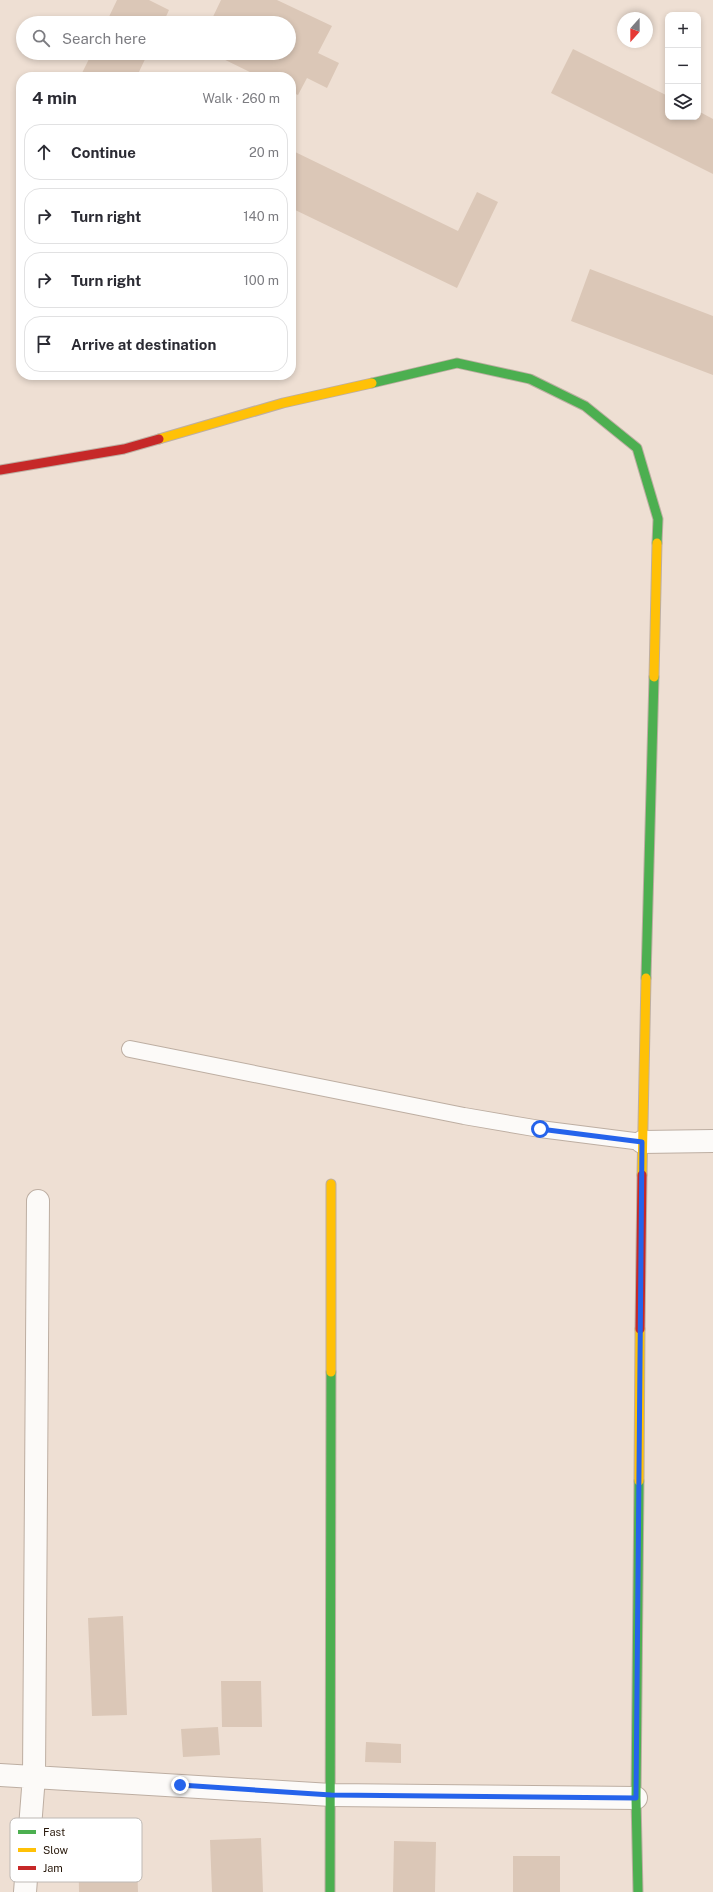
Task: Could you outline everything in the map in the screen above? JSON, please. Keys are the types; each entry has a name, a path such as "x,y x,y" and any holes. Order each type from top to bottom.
{"street":[{"path":"0,470 124,449 283,403 457,363 530,379 585,406 637,448 658,519 642,1142 636,1798 638,1892"},
{"path":"642,1142 713,1141"},
{"path":"330,1892 331,1184"},
{"path":"31,1818 34,1776 38,1201"},
{"path":"0,1775 331,1795 636,1798"},
{"path":"25,1892 26,1882"}],"lane":[{"path":"130,1049 464,1116 540,1129 642,1142"}],"building":[{"path":"117,0 149,0 169,10 166,16 109,16"},
{"path":"221,0 277,0 332,26 318,53 339,63 327,88 307,78 298,95 296,94 296,72 250,72 225,60 296,60 296,16 213,16"},
{"path":"573,49 665,95 665,120 701,120 701,113 713,119 713,174 551,93"},
{"path":"88,60 145,60 139,72 82,72"},
{"path":"296,152 458,231 477,192 498,202 457,288 296,210"},
{"path":"590,269 713,316 713,375 571,321"},
{"path":"123,1616 127,1715 92,1716 88,1618"},
{"path":"221,1681 261,1681 262,1727 222,1727"},
{"path":"218,1727 220,1755 183,1757 181,1729"},
{"path":"366,1742 401,1744 401,1763 365,1762"},
{"path":"261,1838 263,1892 212,1892 210,1840"},
{"path":"394,1841 436,1842 435,1892 393,1892"},
{"path":"513,1856 560,1856 560,1892 513,1892"},
{"path":"79,1882 138,1882 138,1892 79,1892"}],"traffic: fast":[{"path":"372,383 457,363 530,379 585,406 637,448 658,519 657,543"},
{"path":"646,978 654,677"},
{"path":"330,1892 331,1372"},
{"path":"638,1892 636,1798 639,1481"}],"traffic: slow":[{"path":"159,439 283,403 372,383"},
{"path":"654,677 657,543"},
{"path":"642,1175 646,978"},
{"path":"331,1184 331,1372"},
{"path":"639,1481 640,1329"}],"traffic: jam":[{"path":"0,470 124,449 159,439"},
{"path":"640,1329 642,1175"}],"route":[{"path":"180,1785 331,1795 636,1798 642,1142 540,1129"}]}
